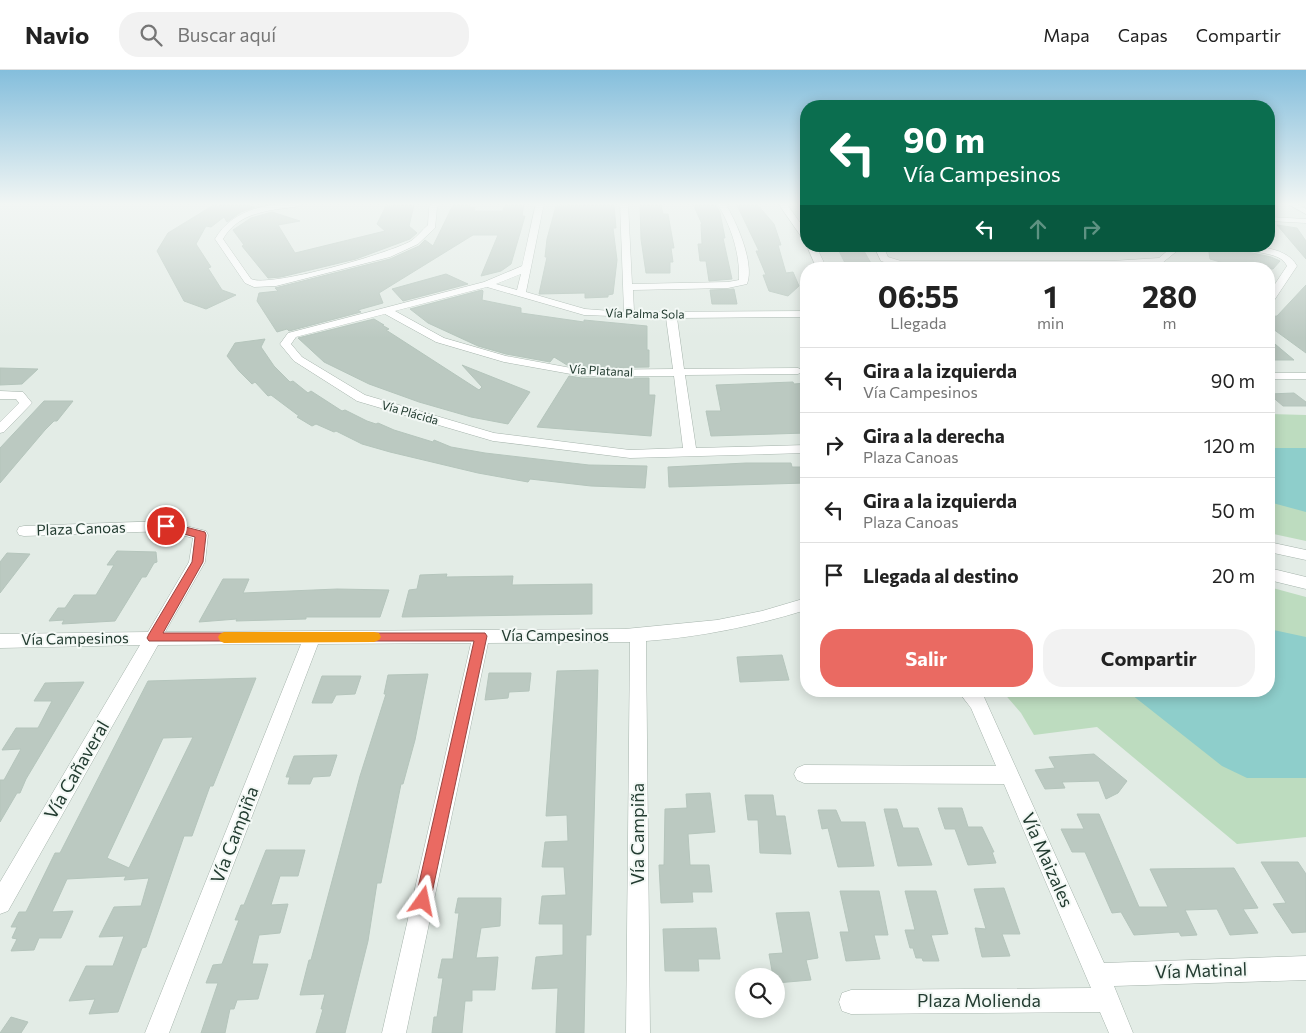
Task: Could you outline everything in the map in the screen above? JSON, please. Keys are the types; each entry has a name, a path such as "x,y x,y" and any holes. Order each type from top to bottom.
{"street":[{"path":"225,248 248,281 254,284 276,283 387,255 402,248"},
{"path":"521,294 530,248"},
{"path":"626,248 629,316"},
{"path":"628,287 728,285 744,282 745,272 739,248"},
{"path":"881,252 884,259 894,262"},
{"path":"1152,262 1161,261 1172,252"},
{"path":"1267,252 1290,260 1292,266 1275,291"},
{"name":"Vía Plácida","path":"526,268 487,284 292,335 285,344 298,359 361,398 494,437 630,454 800,449"},
{"name":"Vía Palma Sola","path":"487,284 584,312 629,316 800,314"},
{"name":"Vía Platanal","path":"386,310 440,340 504,359 582,373 798,371"},
{"path":"671,315 690,452"},
{"path":"1275,376 1306,376"},
{"path":"0,395 19,395 26,403 0,429"},
{"name":"Plaza Canoas","path":"24,531 166,526 201,535 197,562 154,638"},
{"path":"1275,548 1306,555"},
{"path":"1275,575 1306,583"},
{"name":"Vía Campesinos","path":"0,641 154,638 638,636 729,624 774,615 800,606"},
{"path":"394,1033 481,636"},
{"name":"Vía Campiña","path":"638,636 638,1033"},
{"name":"Vía Campiña","path":"157,1033 312,637"},
{"name":"Vía Cañaveral","path":"0,903 154,638"},
{"name":"Vía Maizales","path":"972,697 978,703 1010,775 1097,974 1120,1033"},
{"path":"804,774 1010,775"},
{"name":"Vía Matinal","path":"1097,974 1306,968"},
{"name":"Plaza Molienda","path":"852,1002 1107,1000"}],"green space":[{"path":"1275,414 1306,415 1306,541 1275,534"},
{"path":"1275,589 1306,597 1306,837 1237,844 1097,727 1034,735 1021,713 1007,697 1275,697"}],"water":[{"path":"1275,448 1306,448 1306,512 1275,504"},
{"path":"1275,630 1306,637 1306,778 1247,778 1222,766 1135,697 1275,697"}],"building":[{"path":"159,248 199,248 211,267 208,268 222,290 236,295 206,309 184,301 157,251"},
{"path":"244,248 292,248 295,253 316,248 386,248 356,259 281,277 268,278"},
{"path":"415,248 452,248 379,293 383,303 358,310 361,312 289,331 287,329 277,332 257,301 259,293 278,291 275,288 390,259"},
{"path":"493,248 516,248 511,264 501,271 481,276"},
{"path":"546,248 615,248 617,260 613,294 608,295 608,297 585,298 585,293 539,294 547,257 545,257"},
{"path":"642,248 674,248 671,248 673,262 670,262 670,273 646,273"},
{"path":"698,248 725,248 732,279 709,281 706,261 700,261"},
{"path":"758,248 779,248 786,273 793,272 799,286 788,296 769,291 763,275 766,275 756,251 759,251"},
{"path":"1297,248 1306,248 1306,259"},
{"path":"840,252 865,252 870,262 844,262"},
{"path":"1209,252 1248,252 1280,261 1275,267 1275,262 1220,262 1210,259"},
{"path":"446,274 468,284 403,301 392,289"},
{"path":"1306,285 1306,353 1275,330 1275,316"},
{"path":"734,289 737,304 712,304 710,290"},
{"path":"482,290 482,300 521,308 521,313 584,322 584,320 647,326 649,367 582,368 567,365 554,357 550,362 506,354 478,346 428,323 410,309"},
{"path":"374,319 389,329 386,330 479,390 482,387 462,365 530,392 508,424 471,417 419,402 369,384 324,362 298,338"},
{"path":"265,339 261,347 274,366 290,382 293,381 308,393 311,391 342,411 345,410 367,421 433,442 434,440 451,447 485,453 589,465 647,466 645,488 591,486 530,479 528,482 478,473 390,452 362,444 336,431 334,432 316,424 312,426 297,417 299,416 271,395 268,396 255,382 252,384 227,356 235,343"},
{"path":"1275,344 1294,360 1275,360"},
{"path":"0,368 38,369 22,384 0,385"},
{"path":"569,376 582,378 649,378 649,395 655,395 651,436 537,427"},
{"path":"793,382 794,384 800,384 800,433 711,436 706,411 721,411 716,385"},
{"path":"1294,393 1306,402 1306,406 1283,406 1275,399 1275,394"},
{"path":"44,401 73,401 57,421 54,421 45,430 0,483 0,448"},
{"path":"791,463 792,467 800,467 800,483 669,487 668,467"},
{"path":"117,551 156,552 157,562 154,563 146,577 142,577 115,621 62,624 64,620 49,621 58,608 65,608 74,595 96,595 114,565 107,565"},
{"path":"7,553 30,554 0,593 0,562"},
{"path":"447,574 446,577 513,576 512,585 592,584 592,614 402,617 409,590 417,589 420,575"},
{"path":"223,579 249,579 243,593 337,589 389,590 380,617 306,617 306,619 236,621 237,619 199,622"},
{"path":"782,655 789,680 740,682 737,657"},
{"path":"598,670 591,935 586,935 584,1033 556,1033 558,988 532,989 536,957 563,955 563,924 539,924 542,896 566,895 564,867 542,867 545,842 568,841 567,815 546,816 557,671"},
{"path":"489,673 531,673 529,691 509,692 508,698 485,700"},
{"path":"428,674 415,740 403,784 401,784 381,883 377,883 368,941 345,1033 316,1033 325,994 300,995 360,776 386,694 384,694 388,675"},
{"path":"322,676 361,676 355,694 336,695 332,703 312,703"},
{"path":"256,678 213,786 210,786 192,836 184,836 146,947 142,948 118,1012 89,1014 95,999 69,1001 86,966 113,966 124,936 99,937 114,907 141,906 149,878 124,880 126,876 67,879 52,912 73,911 61,938 39,938 34,950 11,951 17,939 12,938 17,927 11,927 19,912 26,912 55,853 60,853 148,681","holes":["193,737 129,868 107,858 163,738"]},
{"path":"84,682 26,779 20,793 17,793 0,822 0,780 4,780 21,749 2,750 16,728 38,728 52,701 34,701 45,683"},
{"path":"1094,754 1127,781 1118,793 1106,799 1099,781 1062,782 1065,788 1045,789 1035,770 1055,768 1049,757"},
{"path":"337,755 330,776 313,777 310,784 288,784 290,777 286,777 294,756"},
{"path":"710,793 715,832 688,834 690,865 709,865 712,892 692,892 693,902 661,903 659,865 664,865 665,809 687,808 686,794"},
{"path":"745,795 773,795 776,816 785,816 791,854 760,853 758,820 748,820"},
{"path":"938,808 962,808 968,827 982,827 994,852 992,852 996,863 968,865 955,829 945,829"},
{"path":"884,809 897,809 903,828 918,828 932,865 898,866"},
{"path":"818,810 836,810 841,822 865,822 874,866 838,867 828,828 822,829"},
{"path":"1077,814 1099,814 1139,907 1168,907 1150,869 1234,868 1258,908 1243,909 1258,933 1230,935 1217,909 1185,910 1197,935 1181,936 1179,932 1134,935 1121,912 1112,913 1085,852 1072,852 1061,829 1084,829"},
{"path":"266,850 305,850 298,876 280,876 271,905 288,904 280,933 259,935 252,964 268,964 258,999 237,1000 234,1009 230,1009 225,1033 201,1033 218,983 206,983 213,965 222,964 239,920 235,920 241,905 244,905"},
{"path":"1261,862 1298,862 1306,874 1306,932 1292,933 1273,904 1286,903"},
{"path":"1004,888 1020,934 1002,934 1010,956 982,957 975,928 986,929 974,889"},
{"path":"840,891 879,891 888,935 874,935 880,959 846,961 840,932 849,932"},
{"path":"905,891 936,891 948,934 931,935 939,961 923,961 922,958 916,958 913,948 910,948 905,930 915,930"},
{"path":"458,898 501,898 500,926 481,928 476,958 498,957 495,990 472,990 472,1001 465,1001 462,1033 432,1033 434,1017 437,1017 443,978 438,978 442,959 453,959 459,913 455,913"},
{"path":"809,912 818,958 806,960 811,980 785,982 785,968 772,968 769,954 783,953 776,913"},
{"path":"716,928 720,959 698,959 699,971 665,971 663,929"},
{"path":"11,1017 28,1022 21,1033 0,1033"}],"slow traffic":[{"path":"224,637 374,637"}],"route":[{"path":"166,526 201,535 197,562 154,638 481,636 423,901"}]}
